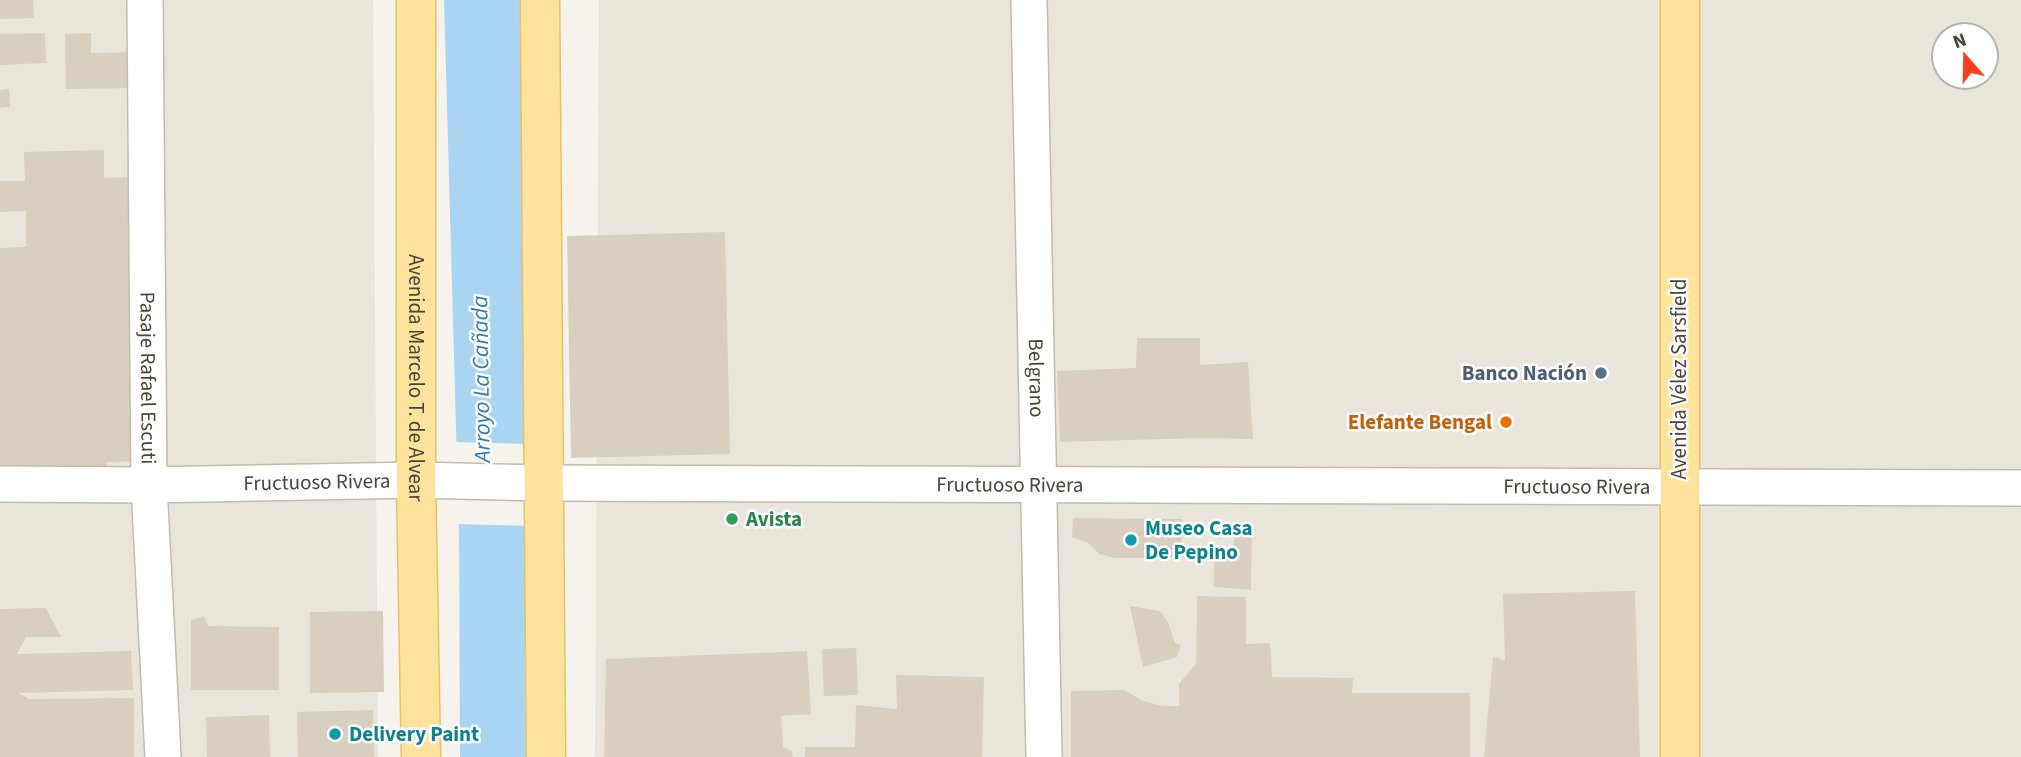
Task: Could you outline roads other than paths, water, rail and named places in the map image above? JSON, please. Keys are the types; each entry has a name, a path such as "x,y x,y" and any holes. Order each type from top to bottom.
{"main road":[{"name":"Avenida Marcelo T. de Alvear","path":"416,0 427,480 421,757"},
{"path":"540,0 535,483 546,757"},
{"name":"Avenida Vélez Sarsfield","path":"1679,0 1680,757"}],"street":[{"name":"Pasaje Rafael Escuti","path":"145,0 149,485 163,757"},
{"name":"Belgrano","path":"1029,0 1044,757"},
{"name":"Fructuoso Rivera","path":"0,484 149,485 427,480 535,483 2021,488"}],"water":[{"name":"Arroyo La Cañada","path":"444,0 521,0 528,757 460,757 459,535"}],"place":[{"name":"Banco Nación","path":"1601,373"},
{"name":"Elefante Bengal","path":"1506,422"},
{"name":"Avista","path":"732,519"},
{"name":"Museo Casa De Pepino","path":"1131,540"},
{"name":"Delivery Paint","path":"335,734"}]}
